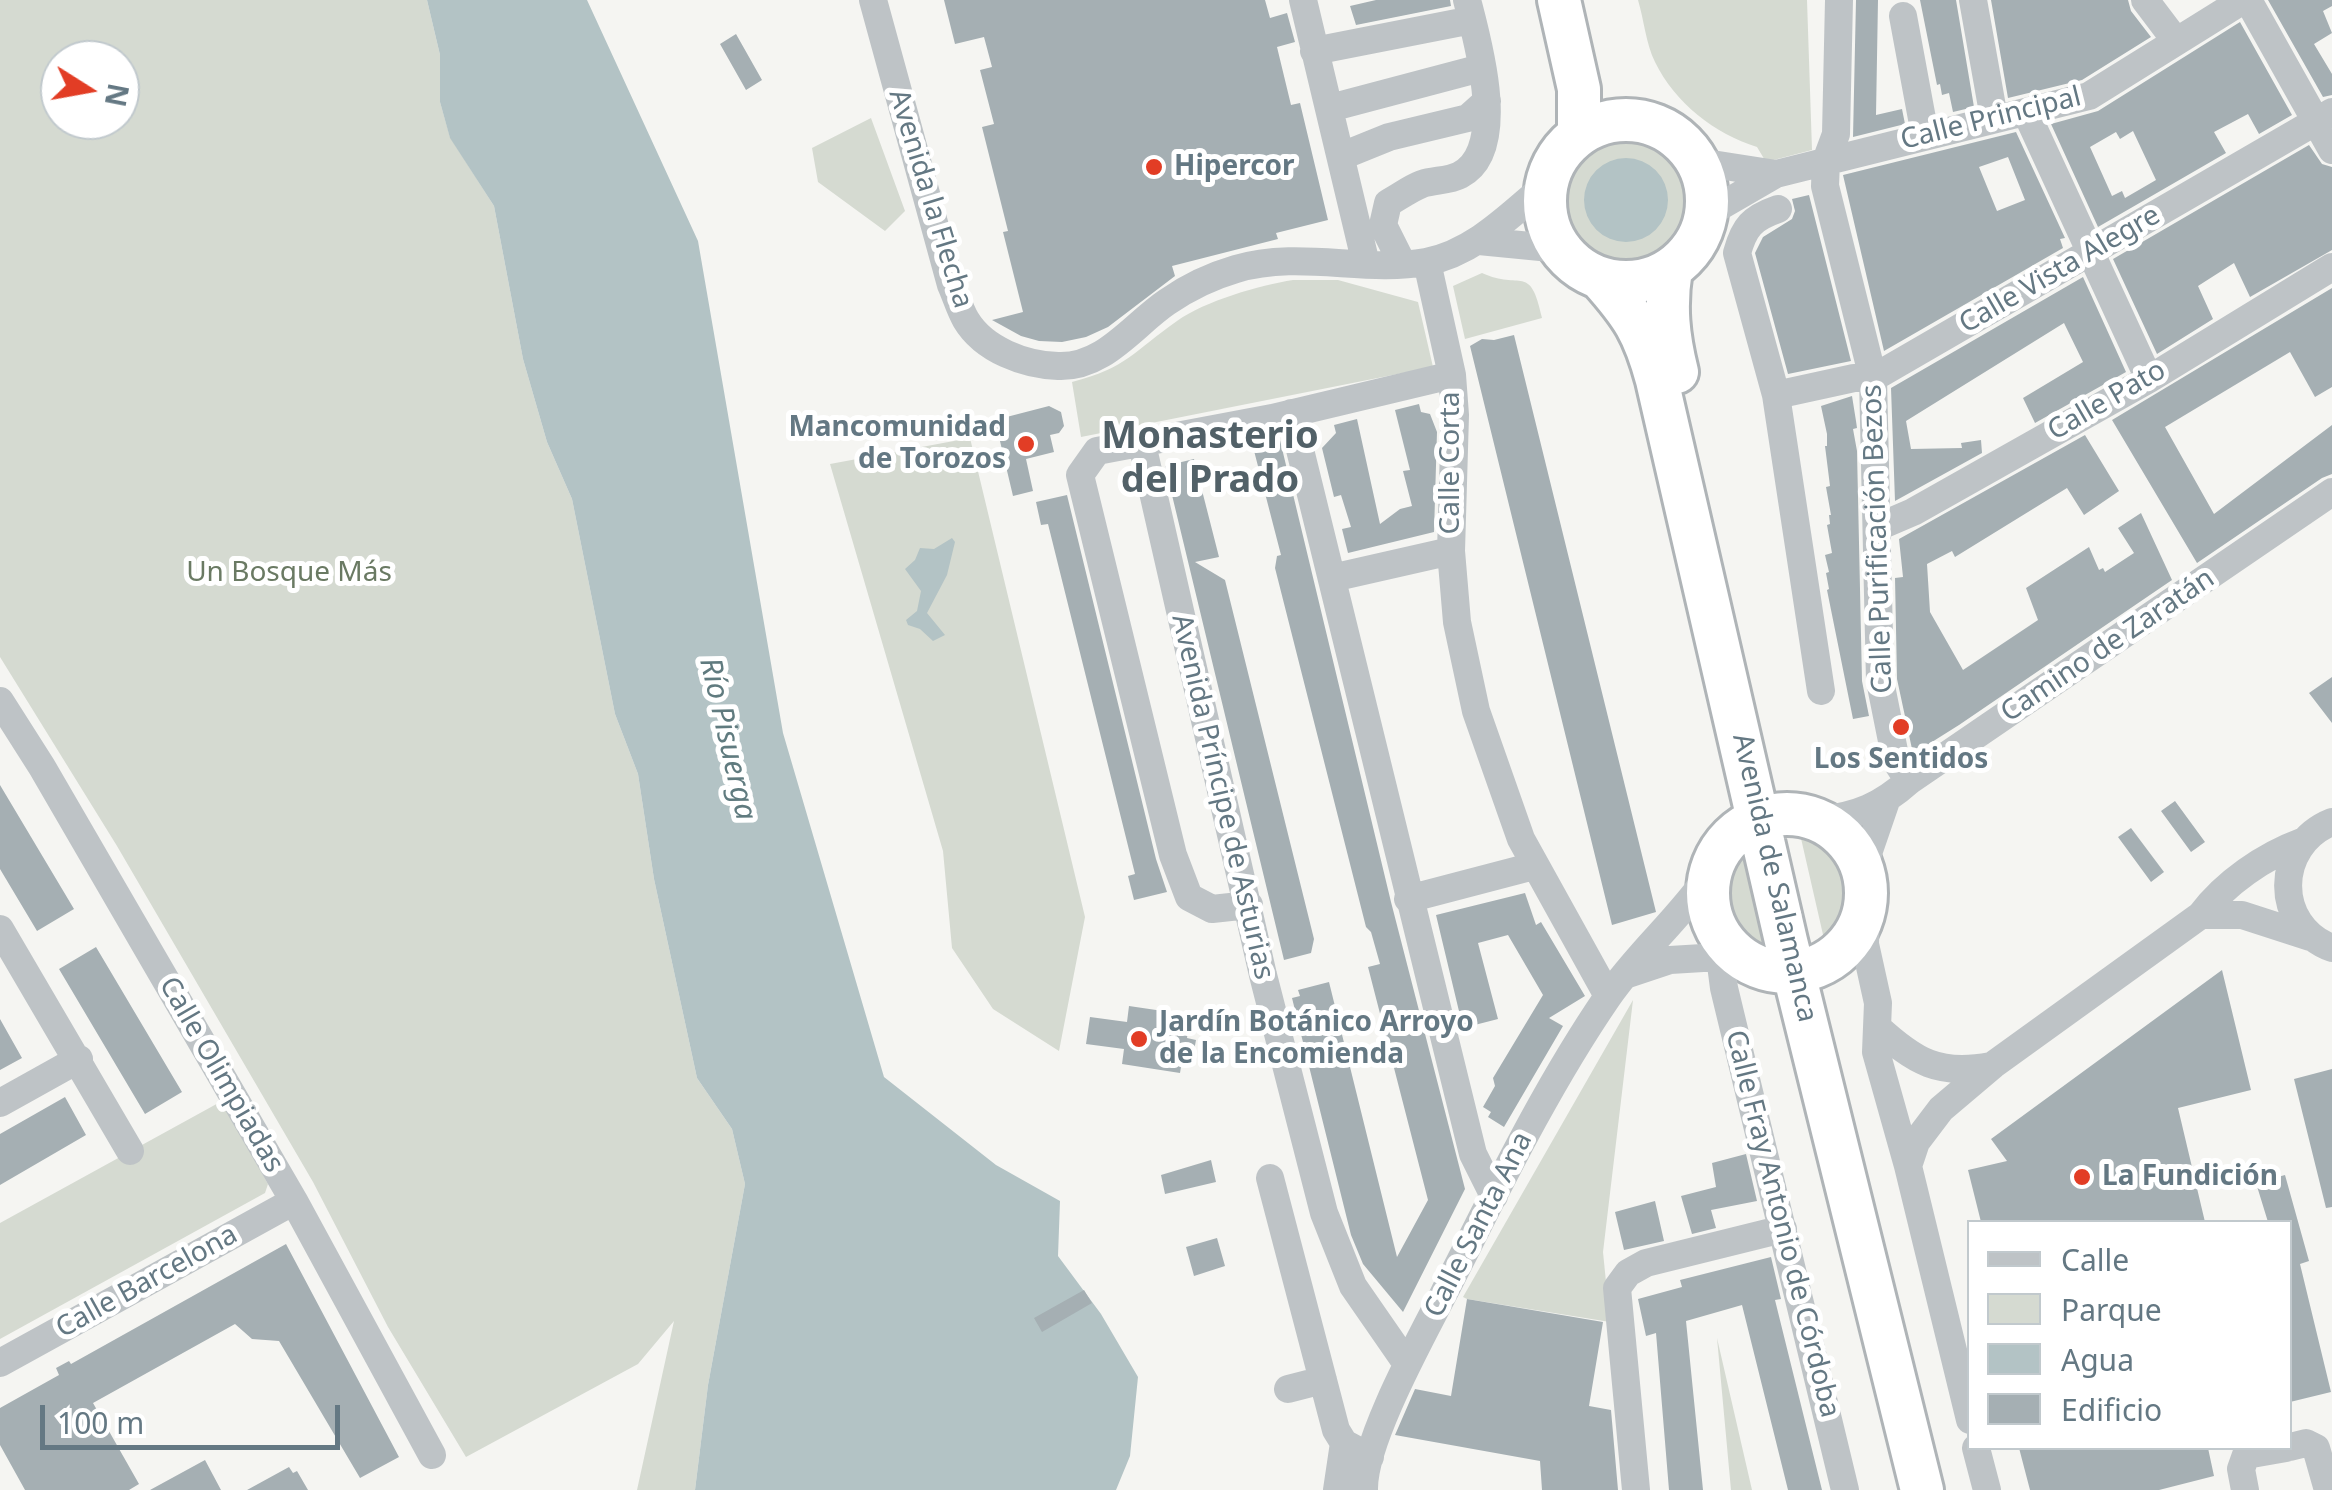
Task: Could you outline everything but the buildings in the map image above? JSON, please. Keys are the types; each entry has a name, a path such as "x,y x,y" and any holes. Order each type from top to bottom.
{"highway":[{"path":"1559,0 1579,88 1580,133"},
{"path":"1580,0 1600,76 1619,119"},
{"path":"1619,119 1651,122 1680,138 1699,162 1707,214 1700,237 1686,257 1671,270 1640,282 1600,278 1576,265 1561,249 1546,216 1546,185 1557,158 1580,133 1619,119"},
{"name":"Avenida de Salamanca","path":"1671,270 1665,302 1668,335 1773,772 1791,817 1807,970 1922,1490"},
{"name":"Avenida de Salamanca","path":"1600,278 1633,315 1646,342 1728,683 1791,817"},
{"path":"1713,867 1721,848 1739,830 1791,817 1846,840 1864,886 1858,930 1843,950 1807,970 1770,971 1728,957 1710,914 1713,867 1728,762 1728,683"},
{"name":"Avenida de Salamanca","path":"1807,970 1947,1490"}],"street":[{"name":"Avenida la Flecha","path":"873,0 952,285 967,322 986,340 1019,360 1064,367 1086,361 1106,352 1166,302 1237,269 1318,260 1366,264 1415,262 1479,241 1546,185"},
{"name":"Calle Purificación Bezos","path":"1839,0 1836,134 1826,161 1825,186 1873,378 1880,681 1896,761 1909,780"},
{"path":"1973,0 1994,118"},
{"path":"2144,0 2176,41"},
{"path":"2246,0 2324,116 2332,150"},
{"name":"Calle Principal","path":"1707,214 1776,174 2088,96 2246,0"},
{"path":"1312,2 1314,51 1366,264"},
{"path":"1314,51 1469,10 1487,102 1468,118 1389,137 1342,156"},
{"path":"1904,16 1925,136"},
{"path":"1330,108 1480,68"},
{"name":"Calle Corta","path":"1487,102 1486,138 1476,161 1460,176 1422,184 1388,203 1383,224 1415,262 1452,375 1456,415 1451,551 1457,622 1476,711 1534,866 1618,985"},
{"path":"2026,112 2149,378"},
{"name":"Calle Vista Alegre","path":"1776,394 1854,378 1873,378 2324,116"},
{"name":"Calle Principal","path":"1699,162 1776,174"},
{"path":"1778,209 1754,217 1742,234 1737,254 1776,394 1821,690"},
{"name":"Avenida la Flecha","path":"1479,241 1561,249"},
{"name":"Calle Pato","path":"1878,527 1913,512 2149,378 2332,267"},
{"path":"1249,905 1212,910 1189,897 1173,855 1080,474 1097,451 1290,413 1452,375"},
{"path":"1290,413 1473,1154 1494,1196"},
{"name":"Avenida Príncipe de Asturias","path":"1142,444 1263,975 1324,1213 1353,1286 1407,1364"},
{"name":"Camino de Zaratán","path":"1791,817 1861,813 1886,802 1909,780 2332,492"},
{"path":"1332,578 1451,551"},
{"name":"Calle Olimpiadas","path":"0,701 294,1201 432,1455"},
{"name":"Camino de Zaratán","path":"1864,886 1886,802"},
{"path":"1908,1166 1929,1122 1993,1066 2200,914 2214,896 2321,825"},
{"path":"2321,825 2289,865 2286,891 2294,916 2321,943"},
{"path":"1408,898 1534,866"},
{"name":"Calle Santa Ana","path":"1364,1490 1370,1456 1407,1364 1531,1124 1618,985 1690,902 1713,867"},
{"path":"1864,886 1865,944 1878,1003 1876,1052 1967,1408"},
{"path":"2200,914 2242,915 2321,943"},
{"path":"0,929 130,1151"},
{"path":"1618,985 1670,960 1728,957"},
{"name":"Calle Fray Antonio de Córdoba","path":"1728,957 1724,988 1845,1490"},
{"path":"1877,1028 1905,1054 1923,1062 1964,1071 1993,1066"},
{"path":"0,1103 79,1060"},
{"path":"1270,1178 1336,1430 1344,1443 1370,1456"},
{"name":"Calle Barcelona","path":"0,1363 294,1201"},
{"path":"1636,1490 1618,1288 1628,1273 1646,1263 1783,1229"},
{"path":"1288,1389 1323,1380"},
{"path":"1337,1490 1344,1443"},
{"path":"2292,1446 2306,1444 2316,1448 2328,1490"},
{"path":"1977,1450 1987,1490"},
{"path":"2245,1490 2241,1469 2246,1456 2274,1450"}],"green space":[{"name":"Un Bosque Más","path":"0,0 427,0 440,55 440,102 450,137 494,206 523,359 547,442 572,499 615,714 638,774 654,879 697,1078 732,1129 745,1184 708,1385 695,1490 637,1490 674,1321 638,1364 466,1457 388,1327 313,1182 117,846 0,657"},
{"path":"1638,0 1807,0 1812,150 1766,162 1757,147 1726,134 1698,115 1673,91 1655,62"},
{"path":"871,118 905,211 885,231 818,182 812,148"},
{"path":"1626,136 1652,141 1674,155 1688,177 1693,203 1688,229 1674,251 1652,265 1626,270 1600,265 1578,251 1564,229 1559,203 1564,177 1578,155 1600,141"},
{"path":"1482,273 1528,284 1542,318 1465,339 1453,286"},
{"path":"1293,280 1338,280 1418,302 1433,367 1081,437 1072,382 1129,358 1202,307"},
{"path":"970,438 1085,917 1059,1051 993,1009 952,948 943,851 830,464"},
{"path":"1800,834 1820,839 1834,849 1849,876 1845,909 1824,939"},
{"path":"1752,848 1776,954 1744,935 1727,907 1728,876"},
{"path":"1633,1000 1603,1252 1610,1322 1463,1297"},
{"path":"222,1101 268,1184 265,1193 0,1339 0,1223"},
{"path":"1717,1338 1752,1490 1731,1490"}],"water":[{"name":"Río Pisuerga","path":"427,0 587,0 698,241 783,733 884,1077 996,1165 1060,1201 1058,1256 1101,1314 1138,1377 1130,1456 1116,1490 695,1490 708,1385 745,1184 732,1129 697,1078 654,879 638,774 615,714 572,499 547,442 523,359 494,206 450,138 440,102 440,55"},
{"path":"1626,158 1649,165 1661,177 1668,200 1661,223 1649,235 1626,242 1603,235 1591,223 1584,200 1591,177 1603,165"},
{"path":"952,538 955,542 947,575 927,613 945,635 933,641 906,620 917,611 921,591 905,569 920,548 934,549"}],"place":[{"name":"Hipercor","path":"1154,167"},
{"name":"Mancomunidad de Torozos","path":"1026,444"},
{"name":"Los Sentidos","path":"1901,727"},
{"name":"Jardín Botánico Arroyo de la Encomienda","path":"1139,1039"},
{"name":"La Fundición","path":"2082,1177"}],"district":[{"name":"Monasterio del Prado","path":"1210,459"}]}
